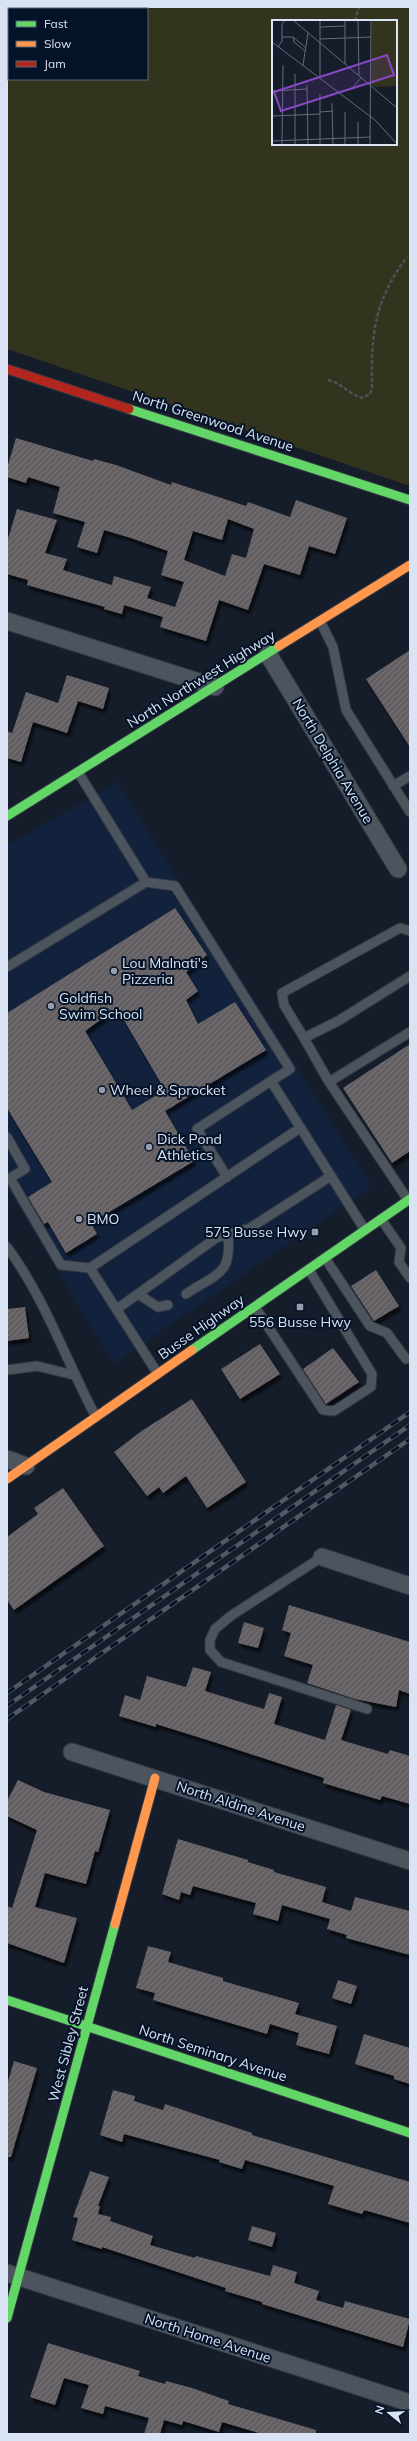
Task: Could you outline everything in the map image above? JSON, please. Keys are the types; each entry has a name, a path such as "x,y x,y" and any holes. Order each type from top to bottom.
{"street":[{"name":"North Greenwood Avenue","path":"7,369 410,500"},
{"name":"North Northwest Highway","path":"7,816 410,565"},
{"path":"7,621 215,686"},
{"name":"North Delphia Avenue","path":"268,654 398,869"},
{"name":"Busse Highway","path":"7,1479 409,1200"},
{"path":"7,1459 26,1466"},
{"path":"322,1557 410,1586"},
{"name":"North Aldine Avenue","path":"72,1752 410,1861"},
{"name":"West Sibley Street","path":"7,2318 13,2275 87,2027 155,1778"},
{"name":"North Seminary Avenue","path":"7,2000 410,2133"},
{"name":"North Home Avenue","path":"13,2275 410,2403"}],"lane":[{"path":"320,622 333,647 346,710 410,812"},
{"path":"78,772 146,882"},
{"path":"393,786 410,776"},
{"path":"7,967 146,882 175,886 290,1069 198,1129 227,1177"},
{"path":"409,1200 328,1082 284,1004 282,993 400,928 410,931"},
{"path":"304,1038 338,1021 410,976"},
{"path":"328,1082 410,1032"},
{"path":"271,1081 365,1230"},
{"path":"7,1137 25,1169 10,1178 61,1265 90,1268 300,1128"},
{"path":"116,1309 216,1238 250,1228 330,1176"},
{"path":"381,1219 401,1248 399,1262 410,1278"},
{"path":"186,1294 226,1267 230,1255 228,1235"},
{"path":"7,1247 26,1272 74,1375 96,1417"},
{"path":"325,1258 370,1326 387,1333 406,1358"},
{"path":"90,1268 158,1374"},
{"path":"255,1306 323,1410 334,1411 371,1387 372,1374 308,1270"},
{"path":"138,1294 158,1307 168,1305"},
{"path":"7,1370 37,1366 74,1375"},
{"path":"322,1557 232,1615 215,1629 210,1640 210,1650 222,1662 367,1709"}],"path":[{"path":"355,20 359,7"},
{"path":"328,380 338,382 356,396 362,398 370,394 372,388 373,340 379,305 385,288 407,257"}],"shaded area":[{"path":"117,782 372,1186 114,1364 7,1188 7,845"}],"green space":[{"path":"7,7 410,7 410,486 7,349"}],"building":[{"path":"16,438 93,461 94,459 116,465 171,485 172,482 246,506 248,502 290,517 296,500 347,518 335,554 309,546 300,575 264,564 248,610 219,600 206,641 160,627 163,617 124,605 122,614 104,609 105,607 27,585 28,580 7,574 7,542 17,509 57,520 45,553 67,559 63,570 112,585 114,576 151,587 147,598 175,607 184,582 161,575 168,551 131,538 104,530 97,553 77,547 85,522 53,513 60,487 28,477 26,483 7,477 7,468","holes":["228,519 254,529 246,558 232,554 225,576 184,560 193,531 222,540"]},
{"path":"410,650 410,747 366,679"},
{"path":"67,675 109,688 103,709 78,701 67,733 33,722 21,762 7,758 7,731 12,733 26,692 58,703"},
{"path":"175,908 207,955 186,972 198,991 186,1000 198,1024 235,1002 266,1050 165,1111 194,1161 91,1223 97,1234 66,1253 48,1222 44,1224 28,1197 52,1182 7,1108 7,1013","holes":["117,1008 165,1090 132,1110 85,1031"]},
{"path":"410,1044 410,1151 392,1163 343,1088"},
{"path":"376,1270 399,1306 374,1321 351,1286"},
{"path":"25,1307 29,1338 7,1341 7,1309"},
{"path":"260,1344 280,1374 240,1399 221,1369"},
{"path":"333,1348 359,1382 326,1404 303,1369"},
{"path":"192,1399 246,1482 207,1508 186,1476 163,1493 159,1487 147,1496 114,1452 143,1430"},
{"path":"63,1488 104,1546 14,1610 7,1600 7,1537 38,1514 34,1508"},
{"path":"289,1605 410,1642 410,1694 399,1690 396,1707 355,1699 307,1683 313,1665 284,1656 291,1633 282,1630"},
{"path":"244,1622 264,1628 258,1648 238,1643"},
{"path":"193,1667 211,1672 205,1691 264,1709 269,1693 282,1697 274,1724 325,1740 336,1705 351,1710 341,1740 388,1754 390,1750 410,1756 410,1804 382,1796 380,1800 323,1783 324,1778 156,1724 156,1727 119,1716 125,1695 140,1700 147,1676 186,1687"},
{"path":"18,1780 44,1792 110,1810 98,1852 95,1851 86,1884 45,1873 35,1907 77,1918 64,1963 7,1943 7,1906 12,1908 37,1830 7,1816 7,1801"},
{"path":"178,1839 248,1860 248,1862 274,1870 274,1872 326,1887 322,1902 351,1911 355,1897 410,1911 410,1955 346,1938 347,1935 327,1929 330,1919 282,1905 278,1921 253,1914 256,1903 193,1886 190,1895 181,1892 179,1900 162,1894"},
{"path":"148,1946 171,1952 168,1962 223,1978 223,1981 299,2003 295,2014 337,2026 329,2054 296,2045 299,2033 270,2024 267,2034 153,2000 155,1993 136,1988"},
{"path":"338,1980 357,1986 351,2004 332,1998"},
{"path":"364,2034 410,2048 410,2084 394,2079 394,2076 355,2064"},
{"path":"14,2061 37,2068 11,2157 7,2157 7,2085"},
{"path":"113,2090 135,2096 134,2101 163,2110 165,2104 252,2133 252,2135 410,2182 410,2223 364,2210 362,2214 328,2204 334,2186 245,2160 242,2169 219,2162 220,2160 124,2134 122,2142 100,2135"},
{"path":"90,2171 109,2177 98,2206 100,2206 98,2214 111,2217 110,2221 153,2236 150,2245 195,2258 196,2256 270,2276 273,2265 297,2272 294,2283 319,2291 316,2300 343,2308 345,2301 410,2319 403,2347 262,2304 262,2302 225,2291 226,2288 102,2247 102,2249 72,2240 78,2218 73,2217"},
{"path":"252,2226 276,2233 272,2247 248,2240"},
{"path":"48,2343 140,2371 138,2376 165,2384 166,2381 192,2388 229,2401 228,2404 316,2430 316,2434 262,2434 222,2422 219,2432 183,2421 182,2425 164,2420 160,2434 144,2434 149,2418 105,2406 103,2414 81,2408 89,2385 64,2378 55,2405 30,2397"}],"railway":[{"path":"7,1693 410,1412"},
{"path":"7,1706 410,1425"},
{"path":"7,1719 410,1439"}],"traffic: fast":[{"path":"129,409 410,500"},
{"path":"7,816 279,646"},
{"path":"192,1350 410,1199"},
{"path":"7,2318 115,1924"},
{"path":"7,2000 410,2133"}],"traffic: slow":[{"path":"279,646 410,565"},
{"path":"7,1479 192,1350"},
{"path":"115,1924 155,1778"}],"traffic: jam":[{"path":"7,369 129,409"}],"place":[{"name":"Lou Malnati's Pizzeria","path":"114,971"},
{"name":"Goldfish Swim School","path":"51,1006"},
{"name":"Wheel & Sprocket","path":"102,1090"},
{"name":"Dick Pond Athletics","path":"149,1147"},
{"name":"BMO","path":"79,1219"},
{"name":"575 Busse Hwy","path":"315,1232"},
{"name":"556 Busse Hwy","path":"300,1307"}]}
